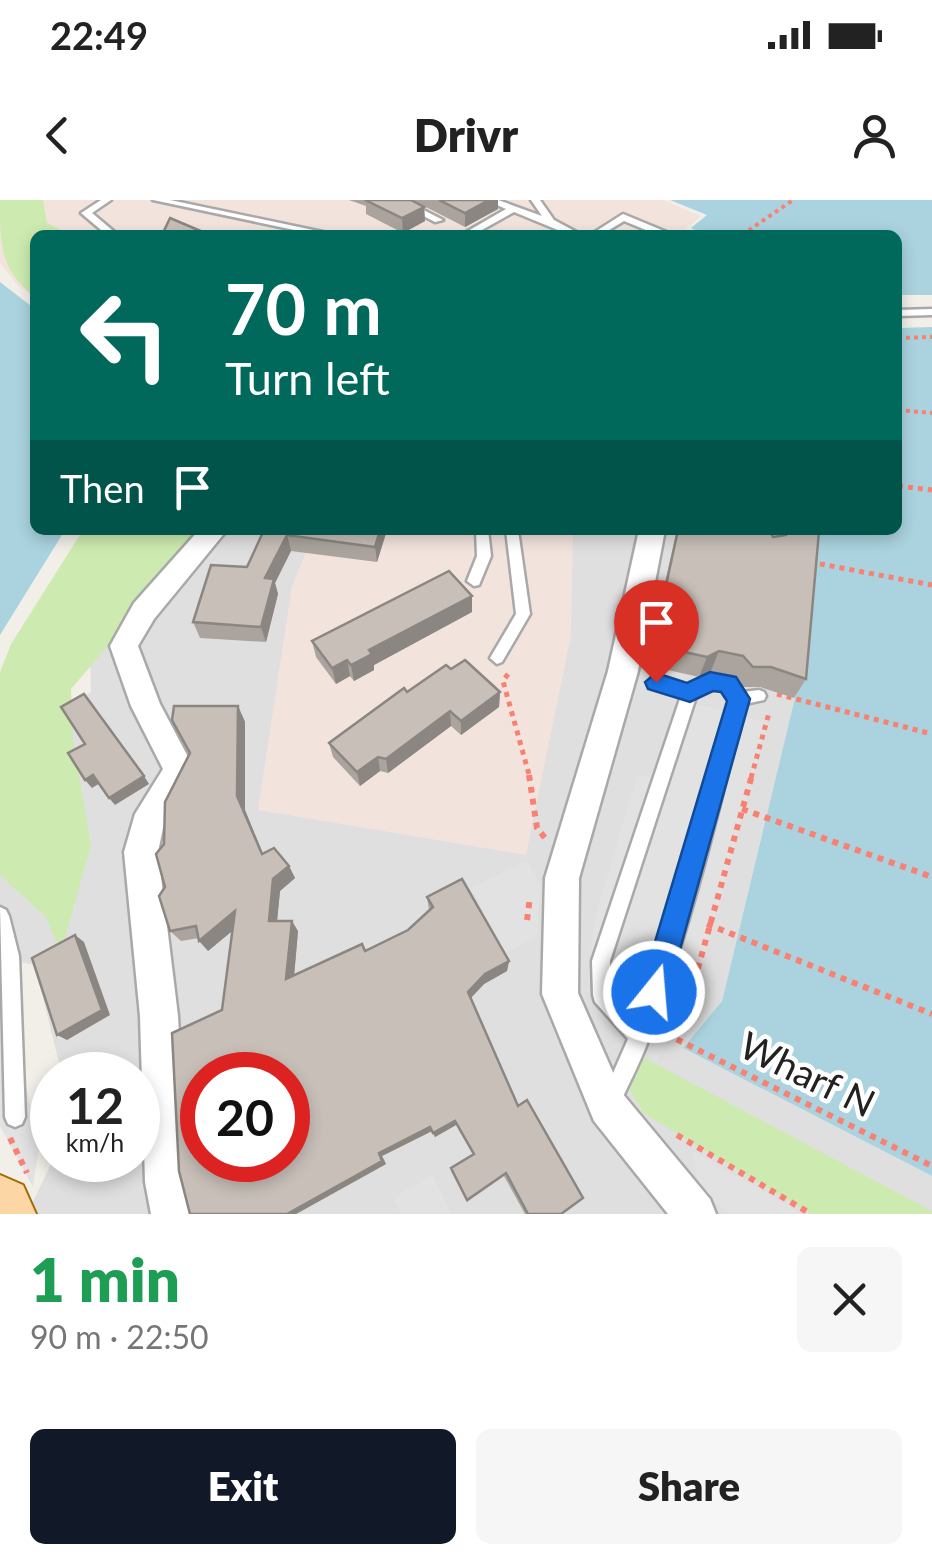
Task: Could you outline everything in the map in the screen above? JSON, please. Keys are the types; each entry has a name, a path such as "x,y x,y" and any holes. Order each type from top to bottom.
{"street":[{"path":"169,1198 160,1016 141,852 147,825 179,770 146,706 124,646 144,611 210,535"},
{"path":"651,535 631,674 562,878 560,994 608,1106 695,1214"}],"lane":[{"path":"107,230 86,213 108,200"},
{"path":"157,200 307,230"},
{"path":"397,200 438,220"},
{"path":"490,200 566,230"},
{"path":"535,200 551,222"},
{"path":"475,230 511,210"},
{"path":"603,230 623,217 654,230"},
{"path":"902,312 932,312"},
{"path":"474,581 484,556 482,535"},
{"path":"497,658 523,614 513,535"},
{"path":"648,1032 602,995 601,961 690,693 710,681 728,684 739,699"},
{"path":"656,682 690,693"},
{"path":"739,699 767,694"},
{"path":"608,1106 648,1032 739,699"},
{"path":"0,916 10,956 15,1118"}],"path":[{"path":"749,230 792,200"},
{"path":"902,338 932,337"},
{"path":"902,410 932,413"},
{"path":"902,486 932,490"},
{"path":"807,561 932,585"},
{"path":"512,669 503,681 506,709 538,804 537,828"},
{"path":"767,694 780,686"},
{"path":"767,694 932,734"},
{"path":"648,1032 693,986 769,713"},
{"path":"742,809 932,877"},
{"path":"710,924 932,1014"},
{"name":"Wharf N","path":"648,1032 932,1166"},
{"path":"669,1130 811,1214"}],"shaded area":[{"path":"0,200 663,200 701,216 688,230 30,230 30,294 18,286 0,263"},
{"path":"199,535 793,535 800,677 722,1001 683,1048 932,1176 932,1214 27,1214 42,1182 160,1182 160,1052 56,1052 35,965 0,958 0,741 91,692 90,652"},
{"path":"313,535 573,535 571,635 526,855 258,810 292,586"},
{"path":"679,699 767,723 697,988 656,1062 587,992 594,921 637,775 653,778"},
{"path":"526,860 540,884 537,936 506,953 471,888"},
{"path":"0,1014 24,1076 30,1104 30,1181 0,1126"},
{"path":"692,1151 802,1214 729,1214 699,1187"},
{"path":"432,1174 451,1214 401,1214 394,1198"}],"green space":[{"path":"0,200 43,200 47,223 60,230 30,230 30,293 9,267 1,231"},
{"path":"80,535 204,535 71,689 73,740 91,845 61,953 46,917 0,875 0,672 11,644"},
{"path":"643,1057 932,1214 811,1214 643,1113 626,1083"}],"water":[{"path":"670,200 932,200 932,295 902,295 902,230 691,228 707,215"},
{"path":"0,282 30,305 30,535 62,535 0,635"},
{"path":"932,327 932,1176 683,1048 722,1001 800,677 793,535 902,535 902,328"}],"building":[{"path":"365,200 411,200 424,207 402,218"},
{"path":"439,200 489,200 465,213"},
{"path":"170,218 198,230 164,230"},
{"path":"262,535 287,535 265,578 274,579 261,627 193,622 211,565 247,567"},
{"path":"287,535 379,535 375,547"},
{"path":"677,535 819,535 806,679 771,667 753,667 743,656 719,651 707,657 653,645"},
{"path":"449,571 472,596 369,650 372,654 351,665 347,660 332,668 312,641"},
{"path":"465,660 500,692 461,721 450,711 386,759 378,757 357,772 329,743 404,688 407,692 446,665 451,669"},
{"path":"84,694 144,776 109,798 93,775 85,780 68,753 85,744 61,707"},
{"path":"174,706 238,706 237,796 262,854 274,848 289,866 273,879 269,921 292,921 286,979 362,944 365,951 408,930 433,907 427,897 462,879 509,961 485,974 468,992 518,1106 527,1100 583,1198 561,1214 528,1214 506,1173 467,1200 451,1168 474,1154 455,1121 433,1133 430,1127 379,1153 382,1161 287,1214 190,1214 182,1182 310,1182 310,1052 180,1052 180,1175 172,1033 222,1010 235,911 199,941 196,926 170,931 159,896 165,887 156,854 164,844 165,802 190,753 172,720"},
{"path":"75,935 102,1010 57,1035 32,958"}],"route":[{"path":"654,992 739,699 728,684 710,681 690,693 656,682"}]}
